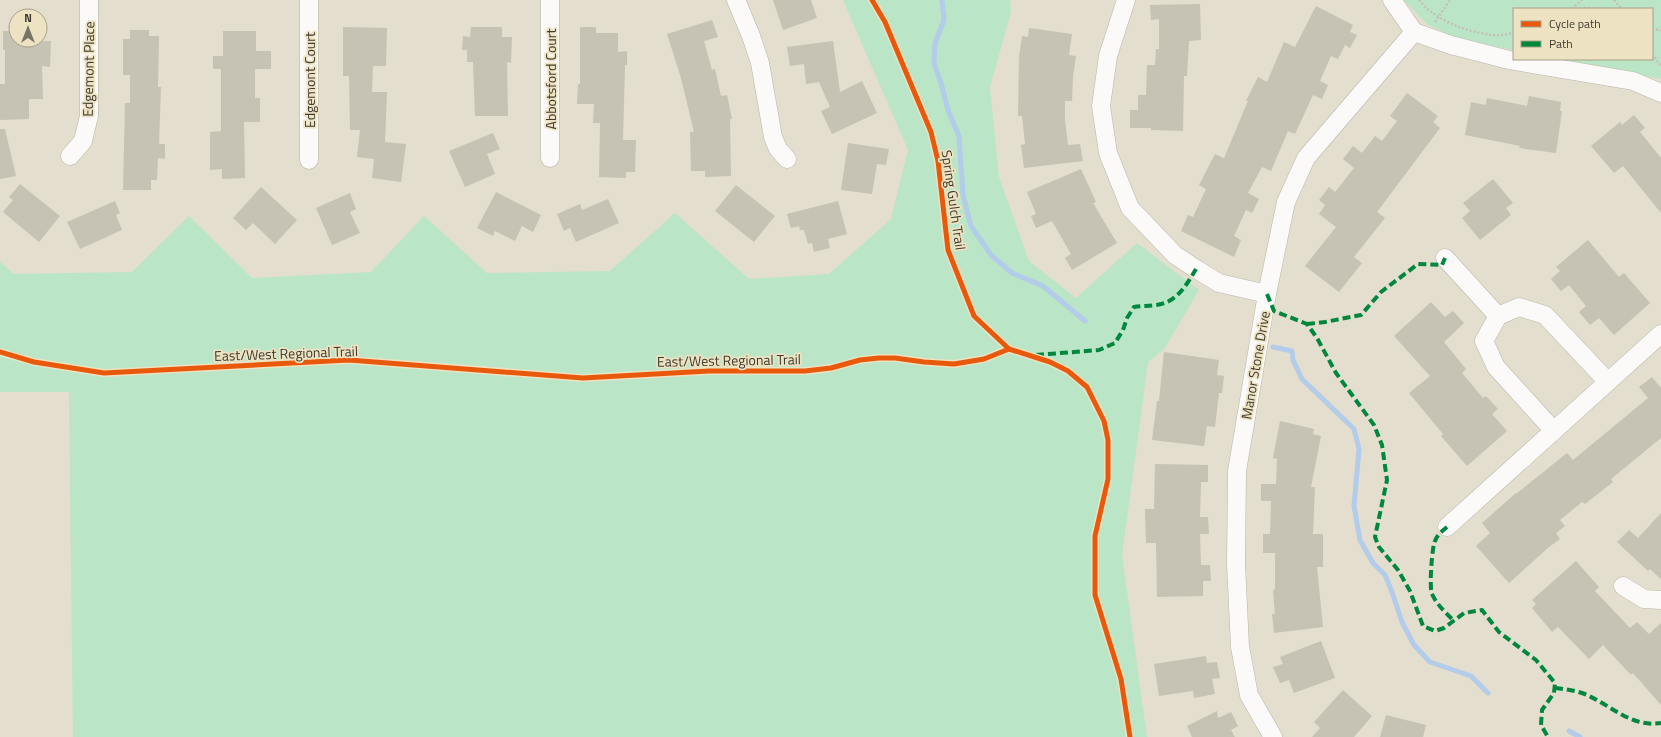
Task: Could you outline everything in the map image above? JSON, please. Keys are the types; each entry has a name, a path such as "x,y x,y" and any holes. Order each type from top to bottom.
{"street":[{"name":"Edgemont Place","path":"70,156 82,141 89,116 89,0"},
{"name":"Edgemont Court","path":"309,0 309,160"},
{"name":"Abbotsford Court","path":"550,0 550,158"},
{"path":"736,0 751,36 760,63 773,138 778,149 787,159"},
{"path":"1126,0 1108,56 1101,106 1108,153 1130,208 1176,255 1196,269 1219,283 1267,294"},
{"path":"1392,0 1420,34 1450,45 1509,60 1633,81 1661,93"},
{"name":"Manor Stone Drive","path":"1274,737 1249,695 1240,647 1236,564 1237,471 1267,294 1286,202 1306,158 1420,34"},
{"path":"1445,258 1498,316"},
{"path":"1554,431 1496,368 1484,341 1498,316 1519,306 1545,315 1608,382"},
{"path":"1447,527 1661,334"},
{"path":"1623,586 1644,599 1661,600"}],"path":[{"path":"1419,0 1424,6 1458,27 1494,35 1513,33"},
{"path":"1420,34 1439,16 1450,0"},
{"path":"1573,8 1582,0"},
{"path":"1614,0 1621,8"},
{"path":"1653,55 1661,66"}],"green space":[{"path":"843,0 1010,0 1011,12 990,87 999,177 1029,261 1076,298 1137,243 1199,290 1165,348 1148,362 1122,555 1147,737 73,737 69,392 0,392 0,262 14,274 132,272 189,216 252,278 371,272 424,216 487,273 610,271 675,213 749,279 829,274 891,219 908,150"},
{"path":"1404,0 1661,0 1661,79 1563,60 1653,60 1653,8 1513,8 1513,50 1461,40 1427,24"}],"building":[{"path":"773,0 811,0 817,18 783,30"},
{"path":"1200,4 1201,40 1189,41 1187,76 1184,76 1183,131 1130,128 1130,110 1138,110 1138,95 1146,95 1147,65 1155,65 1156,49 1159,49 1159,19 1151,20 1150,5"},
{"path":"1316,6 1353,25 1350,32 1357,35 1350,48 1345,45 1338,59 1331,56 1320,81 1328,85 1322,99 1313,95 1295,134 1288,131 1271,171 1262,167 1248,193 1259,199 1252,213 1246,210 1234,236 1241,240 1234,257 1181,231 1188,215 1193,217 1206,189 1199,185 1215,154 1224,158 1248,101 1246,101 1258,77 1267,82 1284,42 1295,47"},
{"path":"712,20 718,37 704,41 712,70 715,69 721,96 727,95 732,119 730,119 731,176 705,177 705,171 691,171 690,132 694,132 681,78 667,34"},
{"path":"343,27 387,28 386,66 373,66 372,92 387,92 385,142 406,144 401,182 372,178 374,159 357,157 360,130 350,130 349,76 343,76"},
{"path":"471,27 502,27 502,37 512,37 511,63 507,62 508,116 475,116 473,62 467,62 467,50 462,50 463,36 470,37"},
{"path":"580,27 596,27 596,33 618,33 618,52 627,51 627,65 625,65 623,140 636,140 635,172 626,172 626,178 599,177 600,123 593,123 594,104 577,104 578,84 580,84"},
{"path":"1029,28 1072,34 1069,55 1076,56 1072,101 1065,101 1065,120 1068,145 1080,144 1083,161 1024,168 1021,145 1025,144 1022,116 1018,116 1019,57 1022,36 1028,37"},
{"path":"130,30 149,30 149,36 159,36 158,87 161,87 159,144 165,144 165,159 158,158 157,180 151,180 151,190 123,190 125,103 130,103 130,75 123,75 123,39 130,39"},
{"path":"3,31 8,31 8,48 48,48 48,41 51,41 50,67 42,66 43,99 29,99 29,119 0,120 0,84 5,84 5,50 3,50"},
{"path":"223,31 256,31 256,51 271,51 271,69 255,69 255,98 260,98 260,122 244,122 245,178 222,179 222,169 210,170 210,132 221,131 221,69 213,69 213,56 223,56"},
{"path":"833,41 840,92 862,81 877,113 832,134 821,111 830,107 819,82 806,84 804,64 790,66 787,47"},
{"path":"1407,93 1438,116 1433,122 1440,128 1377,212 1385,218 1354,257 1362,263 1339,292 1305,266 1336,227 1319,214 1325,205 1319,200 1329,187 1335,192 1354,168 1343,159 1353,146 1362,153 1375,136 1382,141 1397,121 1390,116"},
{"path":"1529,96 1561,102 1560,111 1562,111 1556,153 1519,148 1520,146 1465,135 1471,102 1486,105 1487,98 1527,106"},
{"path":"1634,115 1645,128 1640,132 1661,158 1661,213 1623,166 1614,173 1591,146 1620,122 1622,125"},
{"path":"0,129 5,129 16,176 0,179"},
{"path":"493,133 500,149 487,154 495,174 465,187 449,151"},
{"path":"848,143 889,149 886,165 877,164 872,194 841,190"},
{"path":"1081,169 1096,202 1093,203 1117,243 1072,270 1065,258 1071,254 1052,221 1036,228 1031,216 1036,214 1027,192"},
{"path":"1493,179 1513,203 1506,208 1511,215 1480,240 1462,218 1470,211 1463,203"},
{"path":"20,184 60,216 39,242 3,212 13,200 9,197"},
{"path":"736,185 775,216 754,242 715,211"},
{"path":"261,187 297,220 275,244 253,223 246,230 233,218"},
{"path":"496,192 541,215 533,232 522,226 515,241 495,231 493,236 477,228"},
{"path":"350,193 356,209 350,212 360,233 332,245 316,208"},
{"path":"608,199 619,223 576,242 570,228 564,231 557,214 580,204 582,210"},
{"path":"115,201 120,213 116,215 122,230 80,249 67,222"},
{"path":"838,201 847,234 828,239 830,248 814,252 812,243 808,244 804,230 800,230 799,226 791,228 787,214"},
{"path":"1588,240 1619,277 1624,273 1650,303 1614,335 1599,318 1590,325 1579,312 1586,306 1569,285 1561,291 1551,279 1560,271 1556,267"},
{"path":"1431,302 1445,317 1453,311 1464,323 1444,342 1466,369 1462,373 1483,398 1486,396 1498,409 1492,414 1507,431 1467,466 1441,436 1443,434 1409,393 1430,376 1394,336"},
{"path":"1164,352 1219,360 1217,375 1224,376 1222,393 1219,393 1215,427 1207,426 1204,446 1152,440 1157,401 1159,401"},
{"path":"1652,377 1661,388 1661,438 1611,479 1613,482 1585,504 1582,502 1560,520 1565,526 1556,533 1560,539 1509,583 1476,546 1490,533 1482,523 1516,493 1567,453 1573,460 1648,398 1639,387"},
{"path":"1280,421 1314,429 1313,434 1321,436 1311,487 1315,487 1313,534 1323,534 1323,567 1317,567 1323,627 1274,633 1272,614 1275,614 1273,590 1275,589 1275,553 1263,553 1263,534 1270,534 1271,501 1261,501 1261,484 1276,484 1277,459 1273,458"},
{"path":"1155,464 1208,465 1208,482 1201,482 1200,517 1208,517 1209,534 1200,534 1201,565 1210,565 1211,581 1203,581 1203,596 1157,597 1156,543 1146,543 1145,509 1154,509"},
{"path":"1661,513 1661,579 1650,569 1648,571 1617,542 1629,530 1638,538"},
{"path":"1576,561 1599,587 1595,591 1630,628 1637,622 1649,634 1661,623 1661,705 1633,673 1631,675 1603,645 1589,659 1558,627 1552,632 1532,608 1536,604 1532,600"},
{"path":"1321,641 1335,678 1294,693 1289,680 1280,683 1273,667 1283,664 1280,657"},
{"path":"1206,656 1207,663 1217,662 1220,678 1212,679 1215,694 1194,698 1193,691 1159,696 1154,664"},
{"path":"1343,690 1372,716 1354,737 1312,737 1320,728 1314,722"},
{"path":"1217,711 1218,718 1231,712 1238,726 1231,730 1235,737 1192,737 1187,726"},
{"path":"1386,715 1426,725 1423,737 1380,737"}],"waterway":[{"path":"942,0 944,20 935,43 934,63 948,110 959,136 963,195 971,226 991,255 1012,273 1043,286 1085,321"},
{"path":"1273,347 1292,351 1293,360 1302,379 1354,429 1359,449 1354,506 1360,540 1373,563 1385,575 1402,622 1414,645 1430,662 1471,676 1488,693"},
{"path":"1569,731 1580,737"}],"marked path":[{"path":"1307,324 1361,315 1381,292 1418,264 1442,265 1445,258"},
{"path":"1036,355 1099,350 1115,343 1134,307 1163,304 1169,301 1180,293 1196,269"},
{"path":"1267,294 1274,311 1307,324 1317,338 1336,373 1374,425 1382,445 1387,480 1375,537 1379,547 1398,570 1410,591 1423,626 1435,631 1444,628 1464,613 1482,610 1499,632 1536,660 1555,683 1554,693 1542,710 1541,725 1548,737"},
{"path":"1447,527 1438,535 1434,545 1431,568 1431,590 1439,605 1454,621"},
{"path":"1555,688 1572,690 1592,697 1620,714 1639,722 1650,724 1661,723"}],"cycle path":[{"name":"Spring Gulch Trail","path":"872,0 885,22 931,132 938,161 948,250 974,316 1009,349"},
{"name":"East/West Regional Trail","path":"0,352 34,362 104,373 349,360 583,378 709,371 805,371 831,368 860,360 879,358 895,358 954,364 984,359 1009,349 1050,362 1068,371 1087,387 1104,421 1108,440 1108,479 1095,536 1095,595 1121,679 1130,737"}]}
